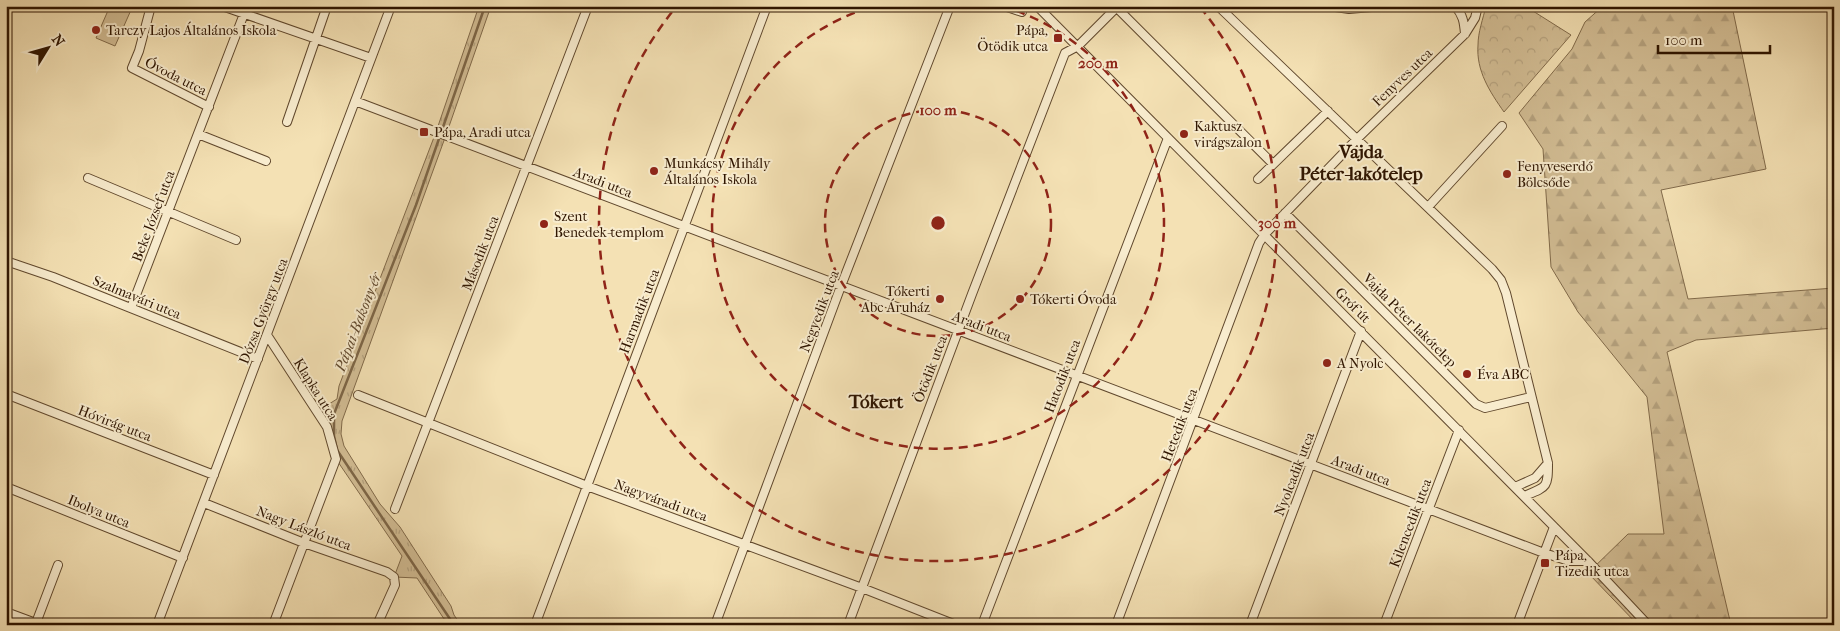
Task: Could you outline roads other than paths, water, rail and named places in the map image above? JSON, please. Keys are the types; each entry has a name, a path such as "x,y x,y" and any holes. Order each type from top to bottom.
{"street":[{"path":"6,12 8,6"},
{"name":"Óvoda utca","path":"152,6 140,51 132,68 208,107"},
{"path":"222,6 245,10 314,38 372,58"},
{"path":"287,122 314,38 327,6"},
{"name":"Dózsa György utca","path":"157,625 391,6"},
{"name":"Második utca","path":"396,509 588,6"},
{"name":"Harmadik utca","path":"535,625 767,6"},
{"name":"Negyedik utca","path":"715,625 841,286 950,6"},
{"path":"1004,6 1022,12"},
{"name":"Gróf út","path":"1037,6 1588,560 1648,625"},
{"path":"1218,6 1502,280 1548,463 1548,482 1543,489 1524,496"},
{"path":"1329,6 1349,9 1383,6"},
{"path":"1455,6 1463,19 1465,34"},
{"name":"Fenyves utca","path":"1357,139 1465,34 1475,18 1478,6"},
{"path":"1078,46 1117,7 1273,164"},
{"name":"Beke József utca","path":"131,308 245,10"},
{"name":"Ötödik utca","path":"848,625 958,330 1066,54 1078,46"},
{"name":"Aradi utca","path":"355,102 1428,509 1569,561 1588,560"},
{"path":"1258,179 1328,111"},
{"path":"1428,207 1502,126"},
{"path":"198,134 266,161"},
{"name":"Hatodik utca","path":"982,625 1168,138"},
{"path":"1265,234 1357,139"},
{"path":"88,178 236,240"},
{"name":"Vajda Péter lakótelep","path":"1285,212 1476,404 1485,408 1531,397"},
{"name":"Hetedik utca","path":"1116,625 1259,243 1265,234"},
{"name":"Szalmavári utca","path":"6,262 53,276 258,359"},
{"name":"Nyolcadik utca","path":"1250,625 1361,331"},
{"name":"Klapka utca","path":"267,335 327,427 336,459 304,543"},
{"name":"Hóvirág utca","path":"6,394 214,476"},
{"name":"Nagyváradi utca","path":"358,395 587,486 956,625"},
{"name":"Kilencedik utca","path":"1384,625 1459,430"},
{"path":"1515,487 1536,478 1548,463"},
{"name":"Ibolya utca","path":"6,487 182,558"},
{"name":"Nagy László utca","path":"204,503 304,543 387,572 394,577 395,584 377,625"},
{"path":"1517,625 1554,527"},
{"path":"273,625 304,543"},
{"path":"6,612 38,624 58,565"}],"waterway":[{"name":"Pápai-Bakony-ér","path":"454,625 337,450 334,436 334,414 416,205 485,6"}],"place":[{"name":"Tarczy Lajos Általános Iskola","path":"96,30"},
{"name":"Pápa, Ötödik utca","path":"1058,38"},
{"name":"Pápa, Aradi utca","path":"424,132"},
{"name":"Kaktusz virágszalon","path":"1184,134"},
{"name":"Munkácsy Mihály Általános Iskola","path":"654,171"},
{"name":"Fenyveserdő Bölcsőde","path":"1507,174"},
{"name":"Szent Benedek-templom","path":"544,224"},
{"name":"Tókerti Abc Áruház","path":"940,299"},
{"name":"Tókerti Óvoda","path":"1020,299"},
{"name":"A Nyolc","path":"1327,363"},
{"name":"Éva ABC","path":"1467,374"},
{"name":"Pápa, Tizedik utca","path":"1545,563"}],"district":[{"name":"Vajda Péter-lakótelep","path":"1361,162"},
{"name":"Tókert","path":"876,401"}]}
